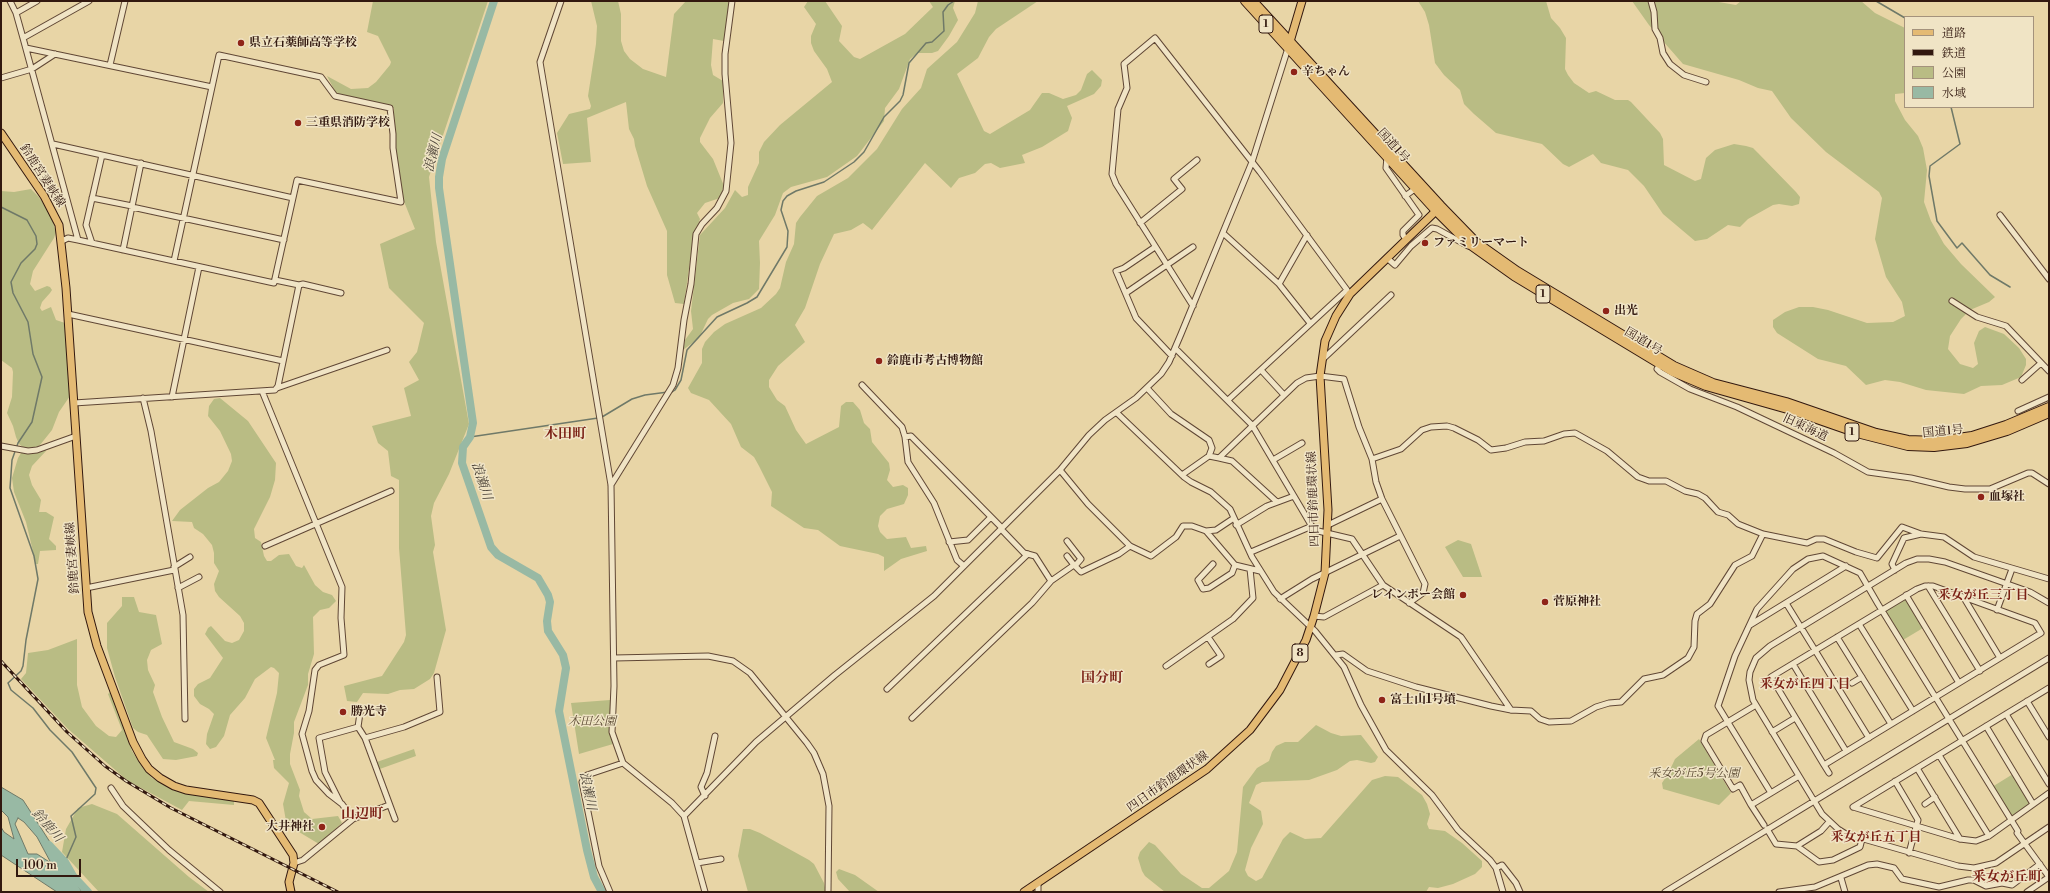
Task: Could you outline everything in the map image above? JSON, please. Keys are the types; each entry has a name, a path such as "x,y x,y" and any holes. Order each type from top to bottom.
{"highway":[{"name":"国道1号","path":"1245,1 1289,44 1478,252 1491,257 1660,362 1706,386 1791,410 1871,438 1908,446 1934,447 1967,443 2007,431 2049,413"},
{"name":"国道1号","path":"1253,1 1416,189 1491,257"},
{"name":"国道1号","path":"1660,362 1713,383 1786,402 1876,433 1908,440 1937,441 1966,437 1995,429 2049,407"}],"main road":[{"path":"1289,44 1302,1"},
{"name":"鈴鹿宮妻峡線","path":"1,133 56,216 62,241 88,612 95,638 134,742 145,765 160,778 180,789 257,801 288,844 293,855 294,863"},
{"name":"四日市鈴鹿環状線","path":"1024,892 1191,781 1234,747 1262,716 1280,690 1299,655 1314,616 1325,573 1328,524 1320,376 1325,341 1348,292 1387,258 1438,209"},
{"path":"291,892 289,882 294,863"}],"street":[{"path":"10,1 16,13 32,69 78,240"},
{"path":"16,13 37,1"},
{"path":"23,38 89,1"},
{"path":"110,65 124,1"},
{"path":"561,1 540,62 611,485 614,658 612,732 622,763 672,802 684,816 704,892"},
{"path":"611,485 670,391 678,368 684,320 691,284 696,234 702,224 723,199 728,180 731,137 725,67 732,1"},
{"path":"1651,1 1654,12 1655,28 1660,38 1663,53 1670,64 1684,75 1706,82"},
{"path":"1193,306 1116,184 1112,174 1112,156 1118,109 1127,88 1124,64 1155,38 1252,162 1348,292 1310,323 1228,400"},
{"path":"684,816 756,742 841,670 934,596 1060,470 1089,435 1147,388 1166,367 1193,306 1252,162 1289,44"},
{"path":"26,48 212,87"},
{"path":"1,78 32,69 55,54"},
{"path":"174,261 219,55 321,77 335,96 390,108 393,148 401,202 297,180 275,280"},
{"path":"53,144 293,198"},
{"path":"92,243 86,226 102,155"},
{"path":"1387,157 1386,168 1419,215 1403,231 1403,235 1406,239"},
{"path":"1140,222 1182,189 1174,179 1197,160"},
{"path":"122,250 141,163"},
{"path":"1405,196 1416,189"},
{"path":"92,198 284,240"},
{"path":"2000,215 2049,278"},
{"path":"1387,258 1395,265 1411,246 1432,228 1442,231 1478,252"},
{"path":"1223,234 1279,284 1310,323"},
{"path":"1279,284 1307,235"},
{"path":"62,241 68,238 274,283 275,280 299,285 303,284 341,293"},
{"path":"1155,247 1124,268 1116,271 1136,318 1172,356"},
{"path":"1126,293 1193,248"},
{"path":"172,397 199,267"},
{"path":"277,388 299,285"},
{"path":"1322,361 1391,295"},
{"path":"1952,301 1977,317 2006,326 2049,371"},
{"path":"68,314 283,361"},
{"path":"1175,348 1252,425 1317,532 1350,537 1383,585 1461,637 1511,710"},
{"path":"74,403 275,390 277,388 387,350"},
{"name":"旧東海道","path":"1660,362 1657,369 1660,372 1690,389 1737,407 1834,453 1868,472 1911,478 1964,489 1990,490 2028,473 2032,473 2049,484"},
{"path":"2022,380 2041,363"},
{"path":"1261,370 1284,395"},
{"path":"1219,458 1297,383 1306,378 1320,376 1344,379 1359,427 1372,459 1376,482 1382,499 1425,584 1423,593 1409,603"},
{"path":"862,385 902,427 905,437 908,462 934,503 957,560 964,566"},
{"path":"1147,388 1171,414 1209,440 1212,448 1209,456 1182,475"},
{"path":"262,391 342,587 341,618 344,655 319,665 315,670 309,711 302,734 312,771 316,780 329,794 342,804"},
{"path":"143,398 151,430 182,615 185,719"},
{"path":"2018,411 2049,398"},
{"path":"1117,413 1190,482 1212,492 1230,509 1236,525 1260,571 1280,599 1310,626 1336,655 1349,675 1361,705 1386,750 1432,794 1455,826 1490,860 1496,868 1503,892"},
{"path":"1372,459 1401,449 1422,430 1431,426 1447,426 1454,428 1478,440 1491,450 1506,448 1525,442 1544,441 1564,434 1575,433 1607,451 1638,477 1649,482 1666,481 1685,491 1698,494 1705,498 1718,512 1728,515 1738,524 1763,534 1807,543 1824,539 1851,550 1877,558 1902,527 1921,534 1944,537 1974,557 2049,579"},
{"path":"1,446 20,450 37,450 76,436"},
{"path":"905,437 911,436 991,517 1024,553 1035,556 1051,581"},
{"path":"1273,460 1302,443"},
{"path":"1209,456 1232,461 1277,502"},
{"path":"1060,470 1088,504 1130,546 1151,556 1176,537 1183,526 1192,526 1206,531 1216,530 1234,518"},
{"path":"265,546 391,491"},
{"path":"1267,506 1270,496"},
{"path":"1236,525 1267,506 1294,496"},
{"path":"1328,524 1382,499"},
{"path":"949,542 968,540 991,517"},
{"path":"1250,552 1312,526"},
{"path":"1206,531 1235,566 1260,571"},
{"path":"1336,655 1343,654 1367,671 1389,679 1453,697 1511,710 1531,711 1540,719 1549,722 1571,721 1596,707 1609,703 1621,702 1644,679 1663,675 1688,658 1694,647 1695,621 1697,614 1710,604 1735,565 1752,556 1757,549 1763,534"},
{"path":"1895,570 1892,564 1904,538 1921,534"},
{"path":"1280,599 1325,573 1400,536"},
{"path":"912,718 1032,603 1051,581 1081,560 1067,541"},
{"path":"1067,556 1081,572 1119,554 1130,546"},
{"path":"887,689 1028,554"},
{"path":"1771,793 1718,706 1735,656 1756,609 1793,569 1808,559 1823,556 1860,573 2010,820 2049,877 2027,892"},
{"path":"86,588 174,569 190,557"},
{"path":"2049,603 2038,596 1945,562 1929,559 1911,561 1867,586 1765,649 1754,663 1750,672 1749,687 1756,705 1814,801 1829,822 1846,834 1862,840 1964,868 1978,868 1996,863 2049,826"},
{"path":"1213,564 1198,580 1204,589 1209,588 1232,573 1235,566"},
{"path":"1750,624 1846,566"},
{"path":"1166,666 1233,619 1253,598 1250,569"},
{"path":"1997,610 2012,569"},
{"path":"178,588 199,577"},
{"path":"1314,616 1324,617 1383,585"},
{"path":"1928,586 1980,671"},
{"path":"1824,765 2041,633 2035,623 1928,586 1917,588 1771,677 1796,718 1824,765 1829,773"},
{"path":"1906,596 1959,683"},
{"path":"1964,598 2000,658"},
{"path":"1786,603 1869,738"},
{"path":"1859,624 1912,711"},
{"path":"1208,637 1221,656 1209,664"},
{"path":"1837,637 1891,724"},
{"path":"614,658 708,656 733,661 750,673 814,752 826,784 829,822 828,892"},
{"path":"1665,892 1765,827 1814,801 2049,658"},
{"path":"1793,664 1846,751"},
{"path":"364,738 404,727 440,712 437,677"},
{"path":"1852,683 1862,677"},
{"path":"2048,689 1853,808 1960,839 1976,841 1989,836 2049,793"},
{"path":"2027,701 2049,737"},
{"path":"1756,705 1706,735 1704,741 1733,789 1740,785 1776,844 1797,846 1819,862 1833,860 1860,847 1862,840"},
{"path":"360,714 358,727 364,738 395,819"},
{"path":"2006,714 2049,784"},
{"path":"1772,732 1796,718"},
{"path":"1986,726 2033,804"},
{"path":"353,819 342,804 325,772 320,738 358,727"},
{"path":"705,796 701,787 707,773 715,736"},
{"path":"1939,755 1989,836"},
{"path":"610,892 599,866 582,782 587,775 622,763"},
{"path":"1917,768 1960,839"},
{"path":"1752,805 1799,776"},
{"path":"1896,781 1918,820 1909,853"},
{"path":"110,788 123,806 142,825 169,850 220,892"},
{"path":"1925,804 1935,798"},
{"path":"294,863 303,860 353,819 389,805"},
{"path":"1797,846 1821,831 1829,822"},
{"path":"697,863 721,859"},
{"path":"1779,892 1815,887 1841,878 1868,865 1877,864 1894,868 1902,879 1940,887 1968,880 1974,880 1986,886 2002,882 2012,885 2040,864"},
{"path":"1496,868 1502,865 1516,883 1520,892"},
{"path":"1841,878 1845,892"},
{"path":"1038,883 1038,892"}],"green space":[{"path":"373,1 488,1 429,177 436,242 469,424 449,474 434,503 431,516 435,545 433,552 446,630 434,673 430,679 414,689 400,690 388,694 363,693 357,702 347,701 344,686 382,676 404,642 406,635 399,548 399,480 391,476 388,451 378,443 372,426 411,416 404,388 419,380 409,362 417,352 424,323 389,288 380,244 415,229 403,199 394,148 394,108 336,93 327,76 351,89 368,88 376,82 390,65 391,62 378,36 367,32"},
{"path":"591,1 618,1 621,14 621,41 624,51 630,59 643,69 666,77 674,14 686,1 730,1 724,41 713,39 711,65 713,75 723,81 723,103 710,118 700,138 700,142 713,159 724,186 720,198 705,203 697,213 700,219 693,240 684,304 675,303 667,275 667,231 647,186 634,139 629,129 626,102 587,118 591,162 563,164 557,133 569,114 590,109 591,106 588,96 596,44 597,26"},
{"path":"808,1 825,1 842,26 839,41 854,57 860,59 905,34 933,7 929,1 955,1 953,8 958,20 938,51 932,53 917,53 910,59 899,89 885,108 884,121 857,156 827,177 791,187 783,193 775,215 759,241 759,289 749,299 733,303 712,315 708,319 699,338 683,350 685,340 693,329 691,311 700,235 725,208 735,190 742,197 748,195 748,187 759,163 759,152 764,142 780,125 832,82 827,69 814,51 811,43 811,36 816,24 804,7"},
{"path":"978,1 1038,1 996,29 989,37 978,58 957,74 984,131 990,134 1030,110 1042,93 1049,93 1063,99 1076,95 1081,90 1087,74 1092,70 1102,80 1101,86 1094,94 1067,106 1072,118 1068,131 1042,147 1022,155 1025,163 1000,168 991,163 985,164 975,173 959,178 951,188 925,163 872,230 863,223 851,230 834,234 820,264 805,308 795,325 805,342 778,366 769,380 769,387 777,400 785,406 796,430 806,444 839,427 841,406 846,402 853,402 860,410 864,423 870,429 872,442 889,463 890,470 887,480 893,487 903,485 908,488 908,495 904,504 887,509 880,516 878,526 880,532 887,539 906,537 911,548 926,546 927,551 901,559 884,571 884,557 878,554 840,546 818,530 804,528 771,506 772,492 754,457 741,447 731,424 709,400 691,393 688,388 702,363 702,349 705,342 714,332 725,324 761,308 776,294 780,288 786,262 794,244 796,223 800,217 817,196 848,178 877,149 902,109 921,88 927,69 957,42 975,13"},
{"path":"1418,1 1546,1 1551,18 1566,38 1565,69 1568,75 1574,83 1589,93 1596,91 1615,100 1628,100 1631,102 1660,133 1663,139 1664,165 1695,181 1701,179 1706,158 1715,150 1734,144 1753,148 1796,192 1800,197 1799,204 1792,206 1779,204 1773,205 1748,219 1740,227 1728,225 1707,239 1695,241 1663,214 1644,186 1628,170 1601,163 1593,154 1569,167 1563,164 1542,144 1496,133 1474,114 1464,104 1460,90 1444,75 1435,63 1429,25 1425,12"},
{"path":"1632,1 1713,1 1736,5 1741,1 1861,1 1875,13 1904,28 1904,93 1895,94 1895,101 1905,120 1918,136 1923,148 1927,170 1924,202 1931,221 1944,244 1961,264 1995,297 1989,302 1970,310 1961,319 1950,336 1948,349 1960,364 1973,368 1978,364 1974,343 1979,331 1985,327 2004,334 2019,348 2026,359 2026,365 2021,377 2002,385 1981,386 1964,394 1926,390 1900,382 1885,380 1866,385 1846,366 1818,359 1777,333 1773,327 1773,320 1785,312 1799,307 1813,307 1828,310 1867,323 1893,322 1905,316 1902,302 1886,277 1875,239 1882,198 1879,192 1826,152 1791,118 1772,91 1683,64 1649,25"},
{"path":"31,189 50,213 56,232 54,238 33,271 30,284 35,291 47,286 50,287 52,290 42,302 40,308 42,311 51,307 56,320 65,323 70,396 59,412 52,430 40,445 34,449 24,448 19,444 7,413 12,397 13,372 12,368 1,360 1,191 14,192"},
{"path":"220,398 248,421 276,463 275,480 270,497 254,529 255,538 261,542 264,556 267,561 271,561 279,555 289,554 296,566 302,568 304,565 315,585 323,592 332,595 336,601 329,608 320,610 313,617 314,654 308,674 308,685 294,722 294,733 290,754 290,764 300,790 299,796 304,812 312,819 338,816 342,823 319,844 294,829 286,821 283,804 289,783 274,768 273,760 275,760 266,738 277,693 279,673 271,667 255,679 245,698 230,715 224,736 216,747 210,749 206,744 207,734 214,714 200,704 194,696 194,689 198,684 210,678 223,658 205,634 208,628 211,626 225,641 232,643 239,640 244,631 244,623 240,616 219,597 215,591 214,584 219,571 214,563 212,545 203,534 194,528 192,522 172,521 180,510 208,488 219,482 228,471 232,461 231,454 220,431 208,416 209,406 214,399"},
{"path":"46,448 46,451 32,466 29,475 32,485 41,500 39,512 46,512 54,517 49,539 56,546 56,550 40,551 38,564 36,564 26,522 14,492 12,478 21,453"},
{"path":"1458,540 1471,544 1482,577 1463,577 1445,547"},
{"path":"122,597 134,597 139,612 156,615 162,644 151,650 147,660 148,670 155,685 153,692 162,717 174,742 193,749 198,753 197,756 176,760 163,759 147,735 138,732 133,728 115,677 107,648 107,623 122,606"},
{"path":"1903,599 1906,599 1923,628 1903,640 1886,609"},
{"path":"77,639 77,685 82,707 96,726 109,736 116,737 122,730 108,694 111,691 132,751 143,768 152,778 164,784 234,800 234,805 189,801 182,810 128,781 68,729 21,679 26,673 28,653 48,650"},
{"name":"木田公園","path":"610,700 610,732 613,744 579,754 571,703"},
{"path":"1316,725 1331,733 1341,736 1361,735 1378,757 1375,762 1371,763 1357,760 1350,761 1337,770 1309,780 1262,782 1256,785 1249,803 1261,811 1263,824 1251,848 1245,870 1248,876 1256,881 1262,878 1283,839 1290,832 1305,839 1321,838 1372,780 1385,776 1398,777 1422,795 1430,814 1427,824 1429,829 1445,831 1462,843 1482,861 1482,867 1475,874 1453,884 1438,888 1429,887 1426,892 1165,892 1145,876 1138,858 1140,852 1149,842 1155,845 1181,874 1202,888 1209,888 1229,871 1237,852 1243,787 1257,768 1269,761 1276,746 1285,742 1298,742"},
{"name":"釆女が丘5号公園","path":"1699,739 1731,793 1719,805 1663,789 1662,783 1675,759"},
{"path":"414,749 416,756 377,770 374,763"},
{"path":"2013,774 2030,802 2029,805 2011,816 1992,787"},
{"path":"92,804 117,814 189,877 209,892 99,892 62,852 66,829 78,808"},
{"path":"743,829 750,829 760,833 809,860 814,864 824,883 826,892 748,892 738,856"},
{"path":"839,869 855,875 879,892 850,892 838,879 836,872"}],"water":[{"path":"1,787 23,800 82,892 57,892 1,855 1,827 4,832 14,839 8,817 1,810","holes":["18,818 24,822 37,837 51,863 37,854 28,854 15,824"]}],"waterway":[{"name":"浪瀬川","path":"494,1 442,159 439,177 439,188 473,423 470,437 463,447 462,463 491,547 498,555 538,578 548,595 550,602 547,621 548,631 563,655 566,668 559,711 587,850 594,877 602,892"},
{"path":"672,392 681,380 687,350 717,317 757,297 787,247 788,231 781,210 783,201 787,196 796,191 824,182 854,162 864,152 884,117 900,101 903,95 909,63 926,43 932,42 944,31 943,12 948,5 954,1"},
{"path":"1876,1 1904,17"},
{"path":"1951,108 1960,144 1930,166 1929,176 1937,221 1957,248 1962,243 1990,275 2010,287"},
{"path":"1,207 27,220 36,236 37,244 35,249 21,263 11,282 13,293 28,322 33,354 42,377 32,422 18,443 12,460 10,488 34,556 38,579 26,640 23,666 21,671 8,683 11,690 33,708 50,730 72,752 96,788 95,794 71,816 76,837 65,862"},
{"path":"602,417 632,399 645,395 668,392"},
{"path":"470,437 598,418"},
{"name":"鈴鹿川","path":"49,845 65,862 73,876 88,892"}],"railway":[{"path":"1,661 67,732 105,766 126,781 171,808 338,892"}],"place":[{"name":"県立石薬師高等学校","path":"241,43"},
{"name":"辛ちゃん","path":"1294,72"},
{"name":"三重県消防学校","path":"298,123"},
{"name":"ファミリーマート","path":"1425,243"},
{"name":"出光","path":"1606,311"},
{"name":"鈴鹿市考古博物館","path":"879,361"},
{"name":"血塚社","path":"1981,497"},
{"name":"レインボー会館","path":"1463,595"},
{"name":"菅原神社","path":"1545,602"},
{"name":"富士山1号墳","path":"1382,700"},
{"name":"勝光寺","path":"343,712"},
{"name":"大井神社","path":"322,827"}],"district":[{"name":"木田町","path":"565,435"},
{"name":"釆女が丘三丁目","path":"1983,596"},
{"name":"国分町","path":"1102,679"},
{"name":"釆女が丘四丁目","path":"1805,685"},
{"name":"山辺町","path":"362,815"},
{"name":"釆女が丘五丁目","path":"1876,838"},
{"name":"釆女が丘町","path":"2007,878"}]}
